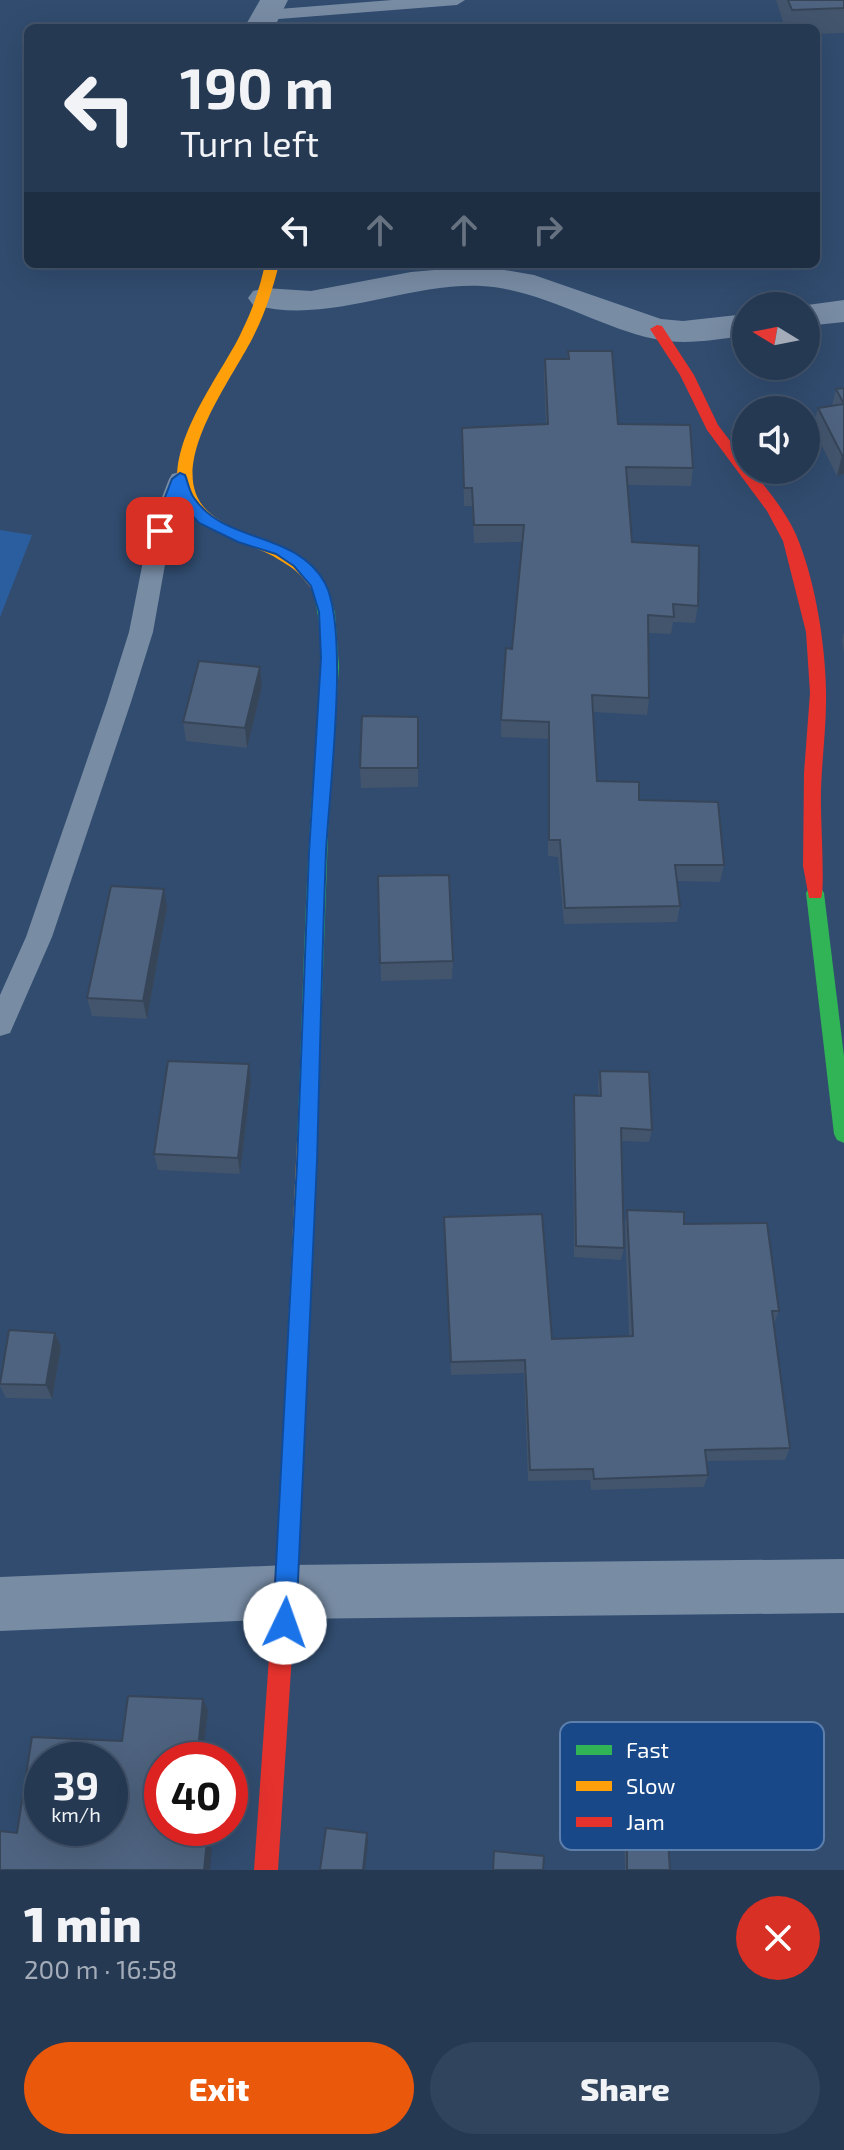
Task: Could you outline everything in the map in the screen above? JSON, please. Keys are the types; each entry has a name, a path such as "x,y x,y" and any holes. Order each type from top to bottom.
{"street":[{"path":"266,1870 287,1592 317,852 329,658 327,612 318,584 299,562 281,550 243,538 204,519 185,498 180,479 186,453 205,411 265,298 271,268"},
{"path":"265,298 311,302 346,298 411,282 481,276 522,282 657,329 683,332 732,327"},
{"path":"820,314 844,311"},
{"path":"657,329 687,375 712,427 773,508 791,541 814,632 818,693 812,773 812,866 844,1134"},
{"path":"0,1604 287,1592 844,1586"}],"lane":[{"path":"266,14 457,0"},
{"path":"0,1025 39,937 119,702 141,632 160,531 180,479"}],"shaded area":[{"path":"0,530 32,535 0,617"}],"building":[{"path":"788,0 844,0 844,8 792,10"},
{"path":"568,351 612,351 618,424 690,425 693,468 626,467 632,542 699,546 698,606 673,604 674,617 648,615 649,698 592,695 597,781 639,782 639,800 718,802 724,865 675,865 680,906 565,908 560,840 549,840 549,722 501,720 506,648 512,649 524,525 474,525 472,488 464,488 462,428 548,424 545,359 569,359"},
{"path":"844,388 844,404 836,389"},
{"path":"844,404 844,455 820,412 820,408"},
{"path":"199,661 260,667 245,728 183,722"},
{"path":"362,716 418,717 418,768 360,768"},
{"path":"449,875 453,961 380,963 378,876"},
{"path":"111,886 164,889 143,1001 87,998"},
{"path":"168,1061 249,1064 238,1158 154,1154"},
{"path":"600,1071 649,1072 652,1130 621,1128 624,1248 576,1246 574,1095 601,1096"},
{"path":"627,1210 684,1212 684,1224 767,1223 779,1311 772,1311 790,1448 705,1450 708,1475 594,1479 593,1469 530,1470 525,1360 451,1362 444,1217 542,1214 552,1339 633,1336"},
{"path":"9,1330 55,1333 46,1385 0,1384"},
{"path":"128,1696 203,1699 199,1742 144,1742 144,1846 206,1846 204,1870 0,1870 0,1831 17,1833 24,1788 24,1846 128,1846 128,1742 31,1742 32,1737 122,1741"},
{"path":"326,1828 367,1833 363,1870 320,1870"},
{"path":"627,1850 669,1850 670,1870 627,1870"},
{"path":"494,1851 544,1856 543,1870 493,1870"}],"traffic: fast":[{"path":"307,1141 320,806 331,667 327,613 320,588"},
{"path":"815,893 844,1134"}],"traffic: slow":[{"path":"271,268 248,334 189,444 183,478 190,502 205,518 279,552 302,567 320,588"},
{"path":"290,1516 307,1141"}],"traffic: jam":[{"path":"657,329 687,375 712,427 773,508 791,541 814,632 818,693 812,773 815,893"},
{"path":"266,1870 290,1516"}],"route":[{"path":"160,531 180,479 185,498 204,519 243,538 281,550 299,562 318,584 327,612 329,658 317,852 307,1163 285,1623"}]}
